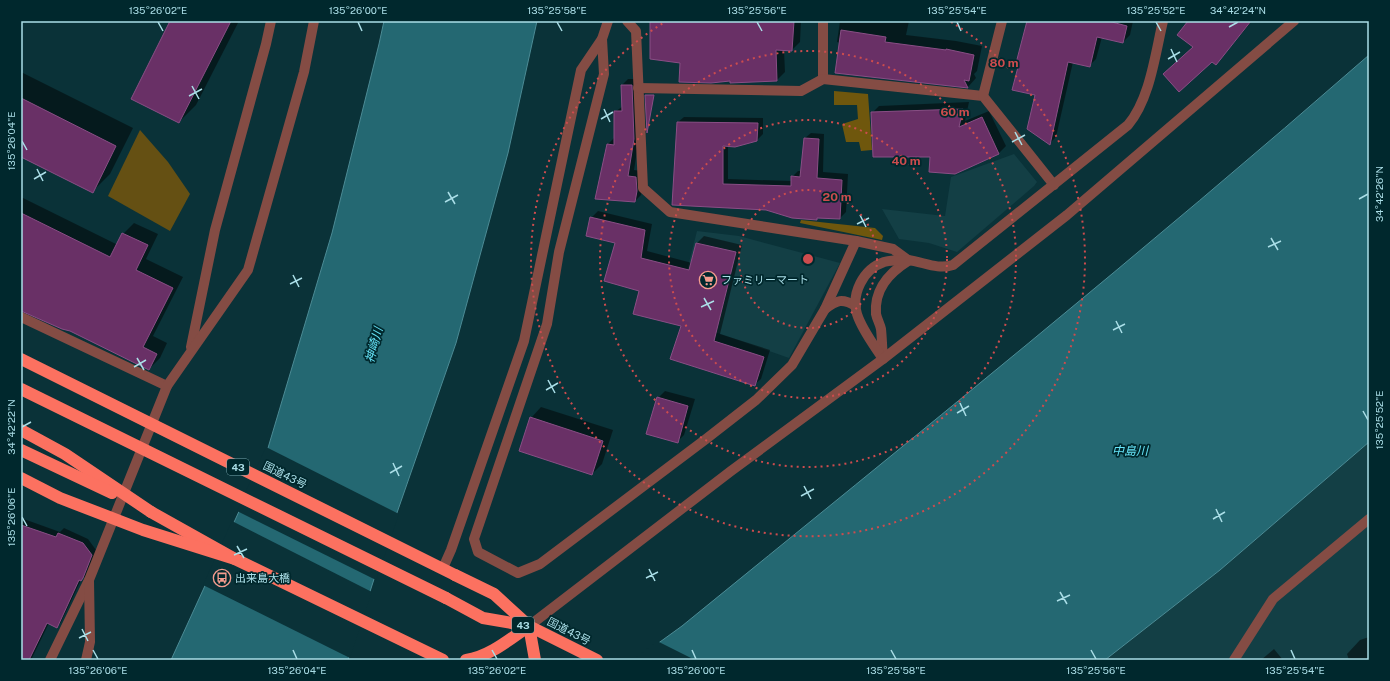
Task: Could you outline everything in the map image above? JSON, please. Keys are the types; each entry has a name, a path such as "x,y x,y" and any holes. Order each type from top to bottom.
{"highway":[{"name":"国道43号","path":"21,359 494,594 529,626 596,660"},
{"name":"国道43号","path":"21,389 288,520 483,618 529,626"},
{"path":"21,430 65,454 151,512"},
{"path":"21,450 151,512 235,558 443,660"},
{"path":"21,478 60,498 143,530 235,558"},
{"path":"466,660 494,650 529,626 535,660"}],"street":[{"path":"190,351 215,230 272,21"},
{"path":"50,660 89,580 167,386 248,270 304,72 314,21"},
{"path":"443,568 451,550 524,341 581,70 602,39 608,21"},
{"path":"627,21 636,32 643,188 670,212 856,241 893,249 908,260"},
{"path":"823,21 823,80"},
{"path":"983,96 1002,21"},
{"path":"883,359 857,314 856,293 859,284 871,270 884,262 908,260 939,268 953,265 1128,125 1135,117 1142,103 1163,21"},
{"path":"529,626 731,471 883,359 1066,215 1294,21"},
{"path":"602,39 604,74 559,252 547,324 474,539 478,552 518,573 540,564 706,440 756,400 792,365 825,309 856,241"},
{"path":"638,88 801,91 823,80 983,96 1054,185"},
{"path":"883,359 880,327 876,313 876,303 880,288 889,275 894,269 908,260"},
{"path":"825,309 835,302 843,300 856,306"},
{"path":"21,317 167,386"},
{"path":"1234,660 1273,599 1369,519"},
{"path":"86,660 90,642 89,580"}],"shaded area":[{"path":"834,91 868,94 872,150 861,151 859,142 846,142 842,124 858,119 857,105 834,105"},
{"path":"140,130 168,162 190,194 170,231 108,196"},
{"path":"1014,154 1037,182 957,252 929,243 899,239 882,209 945,216 951,177"},
{"path":"801,220 875,228 883,236 882,240 800,223"},
{"path":"697,231 739,236 840,263 789,358 675,318"},
{"path":"1369,442 1369,660 1105,660 1220,570"}],"water":[{"name":"神崎川","path":"384,21 537,21 508,153 456,343 375,576 348,660 171,660 268,448 332,233"},
{"name":"中島川","path":"1369,55 1369,442 1220,570 1105,660 635,660 682,626 1028,344 1285,128"}],"pier":[{"path":"266,447 399,514 376,580 237,511"},
{"path":"232,521 372,592 350,658 203,585"},
{"path":"657,641 695,660 633,660"}],"building":[{"path":"170,21 231,21 179,123 131,99"},
{"path":"650,21 794,21 792,51 776,50 777,81 730,83 730,81 711,83 679,82 680,63 650,59"},
{"path":"1027,21 1108,21 1127,26 1123,43 1097,37 1090,67 1068,62 1050,145 1027,129 1035,95 1012,90 1018,67 1015,67"},
{"path":"1188,21 1251,21 1216,65 1212,62 1179,92 1163,74 1193,47 1177,35"},
{"path":"841,30 886,37 885,42 946,49 974,55 969,81 964,80 968,88 835,73"},
{"path":"621,85 632,85 634,139 628,176 636,177 637,191 635,202 595,199 607,144 614,145 614,111 622,111"},
{"path":"645,95 654,95 647,133"},
{"path":"21,98 116,146 93,193 21,157"},
{"path":"963,109 959,127 982,117 999,154 955,174 929,172 930,157 873,157 871,112"},
{"path":"677,122 758,123 757,141 735,147 723,146 723,184 791,186 791,176 800,177 804,138 819,139 817,178 842,180 840,219 817,218 817,220 792,218 766,210 672,205"},
{"path":"21,213 110,257 122,233 148,245 136,270 173,288 143,347 157,354 149,370 70,331 21,311"},
{"path":"590,217 645,230 641,258 689,270 696,243 736,252 714,341 764,357 755,386 670,359 681,326 633,314 639,291 604,281 615,243 586,236"},
{"path":"657,397 688,406 678,443 646,434"},
{"path":"530,417 603,441 592,475 519,451"},
{"path":"21,525 56,537 58,533 83,543 92,555 83,578 81,581 79,580 57,628 47,623 29,660 21,660"}],"place":[{"name":"ファミリーマート","path":"708,280"},
{"name":"出来島大橋","path":"222,578"}]}
